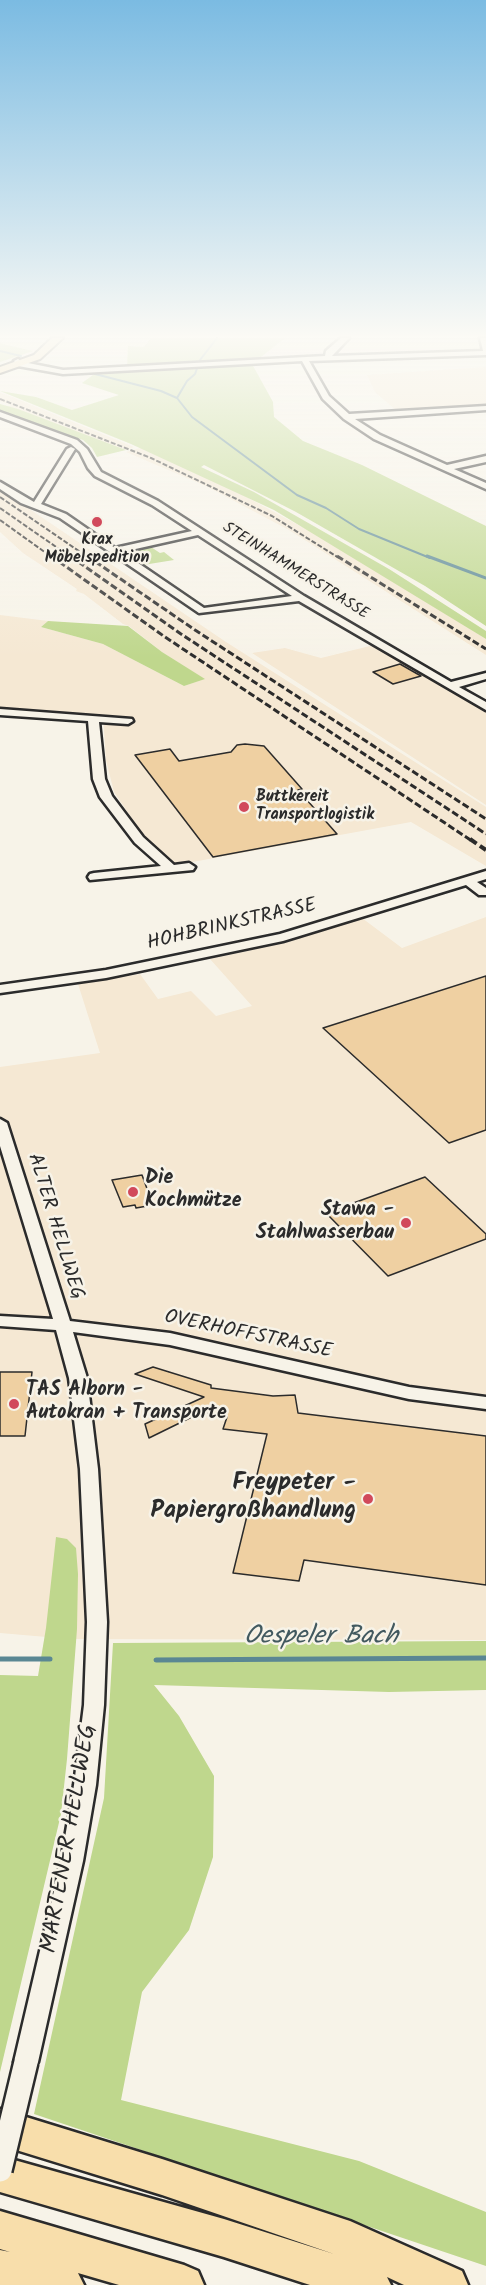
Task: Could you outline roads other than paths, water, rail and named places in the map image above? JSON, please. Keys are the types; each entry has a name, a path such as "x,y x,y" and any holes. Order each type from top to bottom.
{"highway":[{"path":"0,2127 162,2177 350,2240 448,2285"},
{"path":"0,2172 234,2241 371,2285"},
{"path":"0,2230 184,2285"},
{"path":"0,2269 64,2285"}],"street":[{"name":"STEINHAMMERSTRASSE","path":"77,445 84,451 98,474 156,503 301,598 486,707"},
{"path":"394,445 486,486"},
{"path":"36,505 71,449"},
{"path":"446,468 486,459"},
{"path":"63,463 89,462"},
{"path":"0,485 24,501 63,516 202,611 301,598"},
{"path":"113,551 200,532"},
{"path":"448,686 486,676"},
{"path":"0,712 128,721"},
{"path":"93,719 99,779 106,797 139,840 171,869"},
{"path":"94,877 189,867"},
{"name":"HOHBRINKSTRASSE","path":"0,989 114,972 284,937 486,875"},
{"path":"468,880 483,891"},
{"name":"ALTER HELLWEG","path":"0,1123 3,1143 62,1325"},
{"name":"OVERHOFFSTRASSE","path":"0,1321 62,1325 170,1339 409,1393 486,1403"},
{"name":"MARTENER HELLWEG","path":"0,2172 72,1861 89,1756 96,1671 97,1622 85,1423 78,1378 62,1325"}],"waterway":[{"path":"229,445 297,495 326,508 359,529 430,558"},
{"path":"427,556 486,578"},
{"name":"Oespeler Bach","path":"156,1660 486,1658"},
{"name":"Oespeler Bach","path":"0,1659 50,1659"}],"railway":[{"path":"117,445 151,458 272,516 339,558"},
{"path":"0,497 89,558"},
{"path":"0,508 72,558"},
{"path":"0,520 53,558"},
{"path":"51,556 165,637 472,841"},
{"path":"70,556 181,634 486,834"},
{"path":"87,556 195,630 486,819"},
{"path":"337,556 486,649"},
{"path":"470,839 486,850"}],"place":[{"name":"Krax Möbelspedition","path":"97,522"},
{"name":"Buttkereit Transportlogistik","path":"244,807"},
{"name":"Die Kochmütze","path":"133,1192"},
{"name":"Stawa - Stahlwasserbau","path":"406,1223"},
{"name":"TAS Alborn - Autokran + Transporte","path":"14,1404"},
{"name":"Freypeter - Papiergroßhandlung","path":"368,1499"}]}
